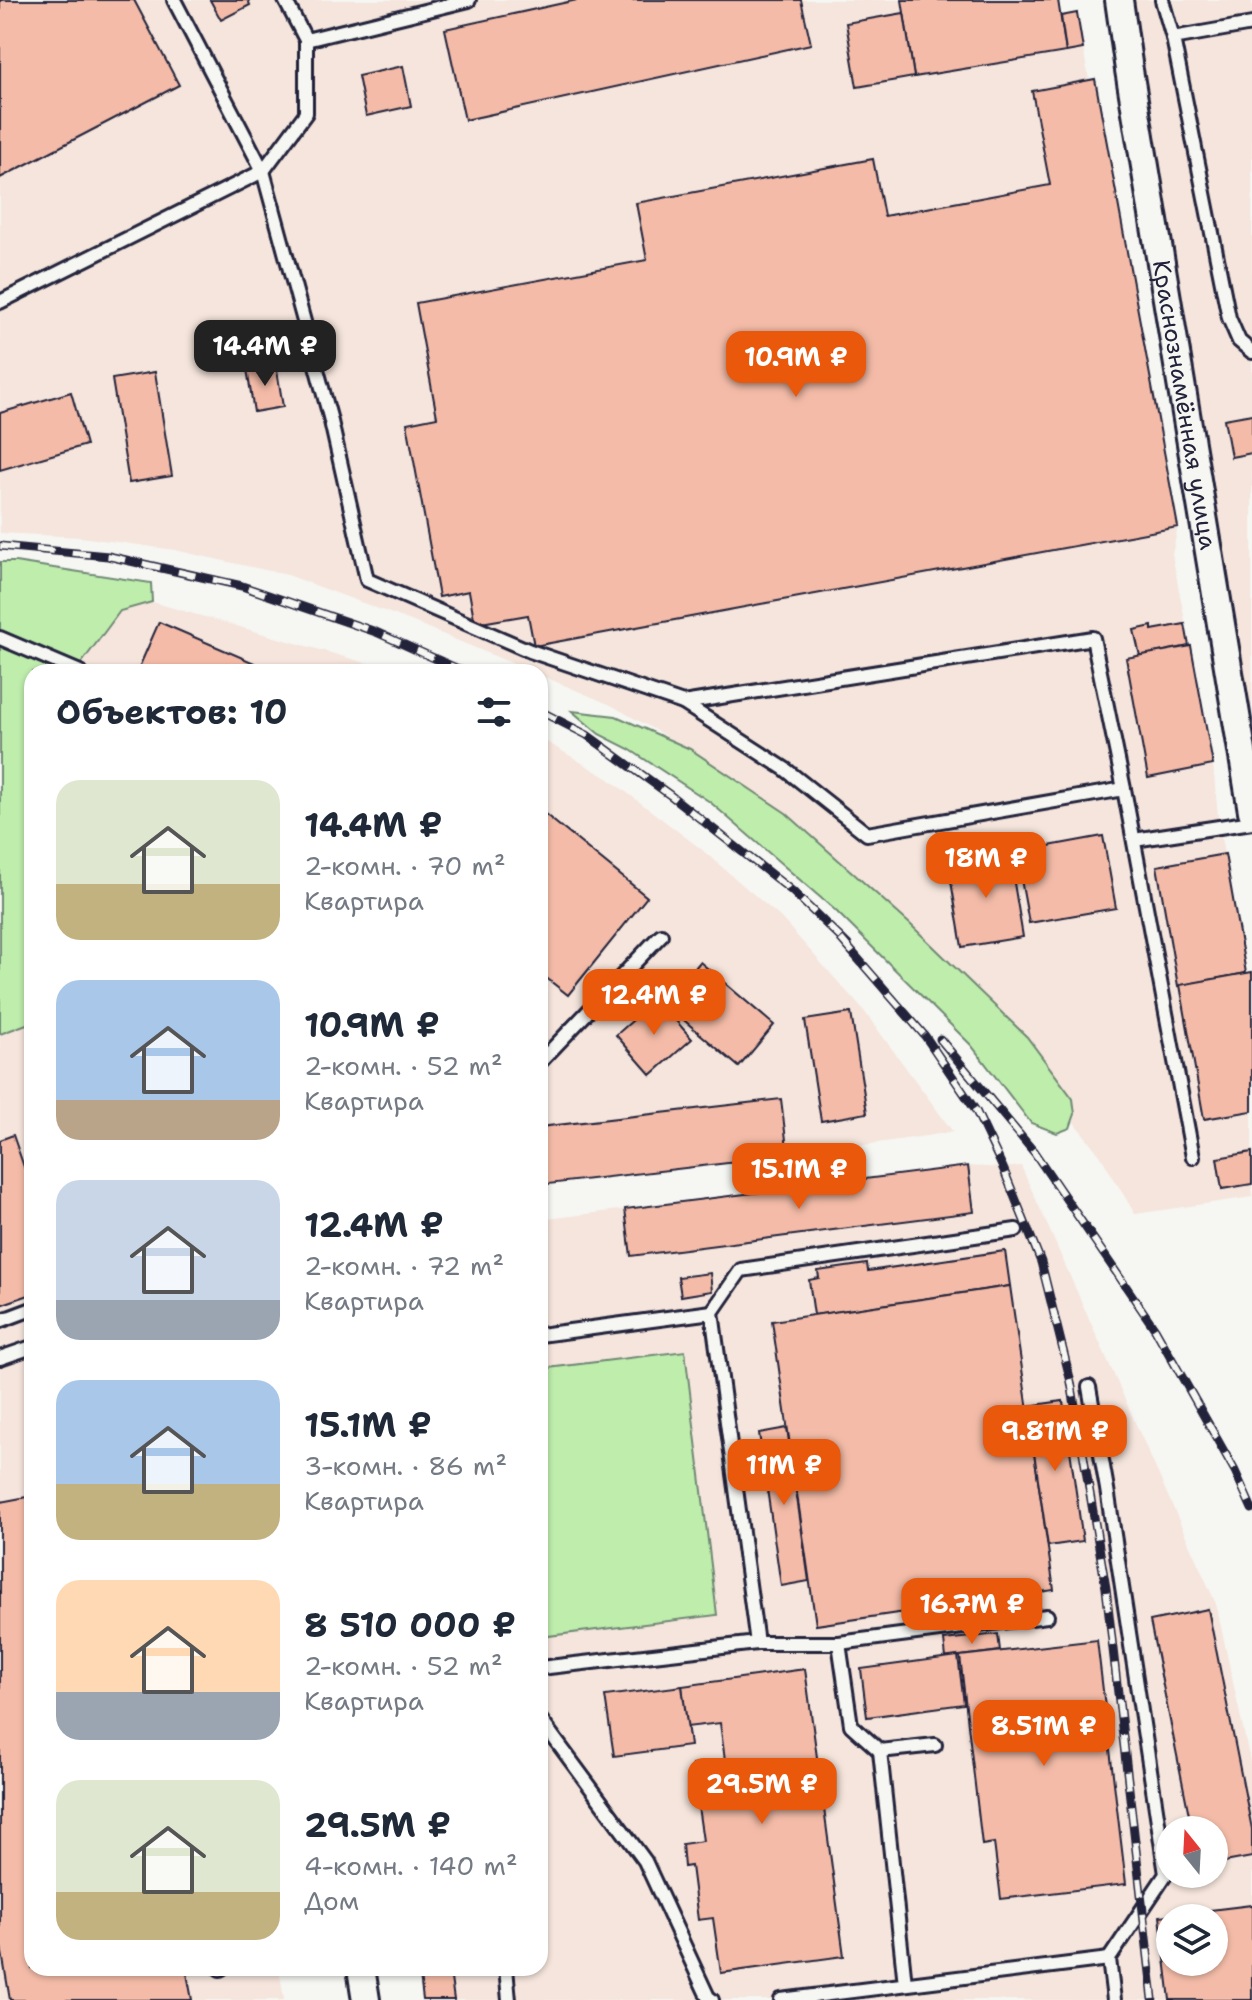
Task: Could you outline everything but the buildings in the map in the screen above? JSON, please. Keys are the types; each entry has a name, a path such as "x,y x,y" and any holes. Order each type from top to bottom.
{"street":[{"name":"Краснознамённая улица","path":"1119,0 1252,811"},
{"path":"362,1976 366,2000"}],"lane":[{"path":"174,0 263,171 330,417 367,580 530,651 683,703 785,769 867,834 1124,789"},
{"path":"0,302 263,171 306,113 306,40 285,0"},
{"path":"306,40 469,0"},
{"path":"1162,0 1173,38 1229,318 1239,341 1252,352"},
{"path":"1173,38 1252,24"},
{"path":"0,638 61,664"},
{"path":"683,703 1093,638 1193,1157"},
{"path":"1134,840 1252,822"},
{"path":"548,1054 661,935"},
{"path":"757,1643 712,1312 741,1270 1016,1230"},
{"path":"0,1321 24,1312"},
{"path":"548,1334 712,1312"},
{"path":"0,1358 24,1350"},
{"path":"1089,1387 1166,1874 1109,1959 1114,2000"},
{"path":"548,1667 757,1643 839,1643 1047,1616"},
{"path":"839,1643 851,1725 880,1751 905,1984"},
{"path":"548,1730 645,1861 712,2000"},
{"path":"880,1751 935,1745"},
{"path":"781,2000 867,1995 905,1984 1109,1959"},
{"path":"507,1976 509,2000"}],"shaded area":[{"path":"0,0 1058,0 1066,51 1083,49 1178,527 1172,554 1213,765 1219,827 1246,972 1252,974 1252,1197 1135,1214 1100,1155 942,955 697,754 611,705 548,678 548,664 514,664 288,575 175,550 81,537 0,533"},
{"path":"1121,0 1252,0 1252,811"},
{"path":"152,602 369,664 81,664 120,611"},
{"path":"548,743 609,779 701,849 781,918 864,1011 953,1132 788,1156 548,1184"},
{"path":"24,1025 24,1976 280,1976 284,2000 0,2000 0,1034"},
{"path":"968,1166 1021,1166 1216,1604 1252,1770 1252,2000 423,2000 420,1976 548,1976 548,1219"}],"green space":[{"path":"0,562 151,583 152,602 120,611 81,664 24,664 24,1025 0,1034"},
{"path":"572,711 616,716 690,749 786,813 910,924 1027,1037 1073,1099 1075,1114 1070,1128 1057,1133 1031,1123 971,1045 836,911 710,802 629,749 599,734"},
{"path":"685,1351 717,1615 548,1636 548,1368"}],"railway":[{"path":"0,546 108,556 242,586 376,632 447,664"},
{"path":"548,715 587,735 670,795 792,891 848,945"},
{"path":"841,939 925,1036 976,1111 1041,1262 1071,1382 1106,1588 1153,1999"},
{"path":"940,1039 1034,1152 1155,1329 1235,1471 1252,1509"}]}
